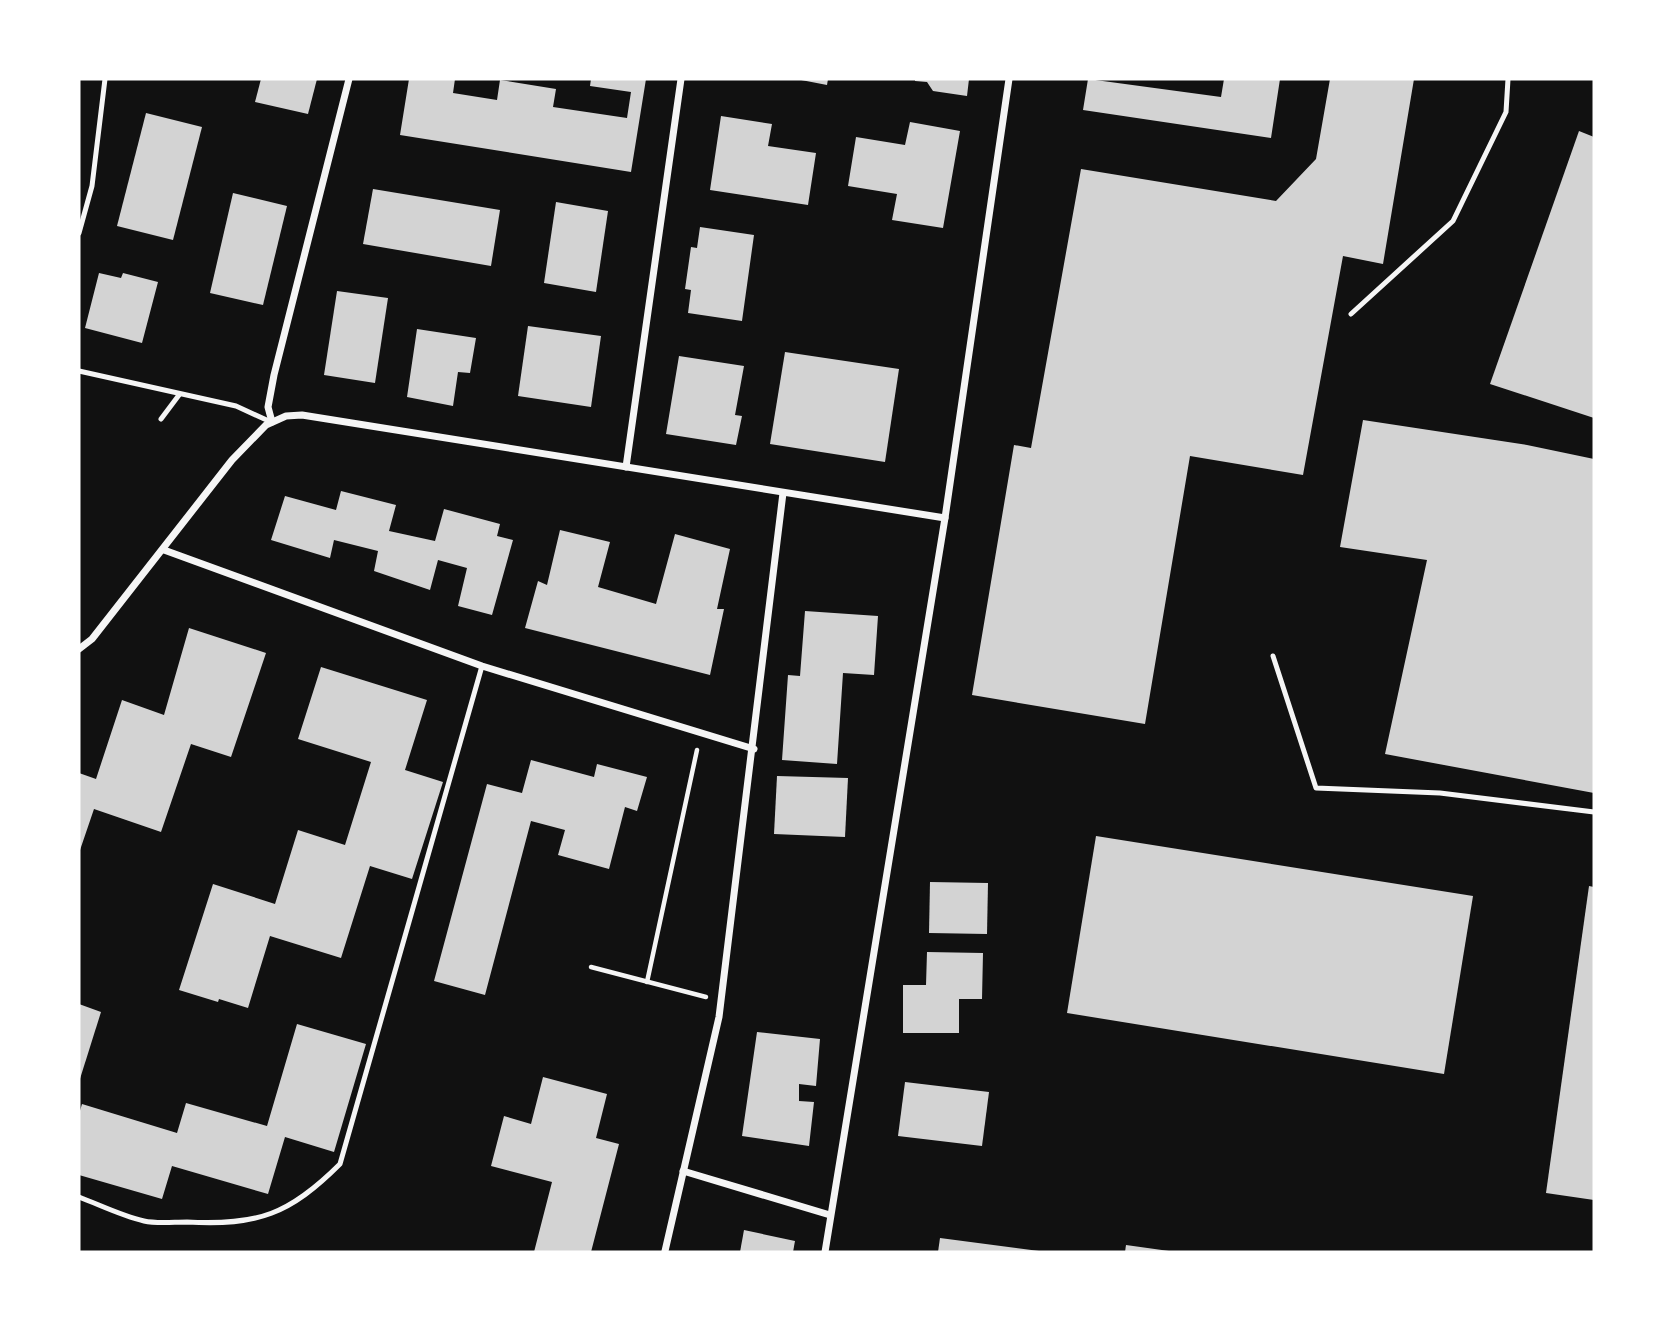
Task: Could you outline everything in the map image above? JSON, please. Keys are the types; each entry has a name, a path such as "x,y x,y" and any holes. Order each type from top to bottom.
{"street":[{"path":"272,422 268,407 274,375 349,79"},
{"path":"626,467 681,79"},
{"path":"825,1252 945,518 1009,79"},
{"path":"79,649 92,639 232,460 266,425 286,416 302,415 945,518"},
{"path":"665,1251 719,1017 754,749 783,493"},
{"path":"163,550 482,666 754,749"},
{"path":"683,1171 830,1214"}],"lane":[{"path":"79,233 92,186 105,79"},
{"path":"1350,314 1453,221 1506,113 1508,79"},
{"path":"79,371 236,406 272,422"},
{"path":"162,419 179,395"},
{"path":"1273,656 1316,788 1440,793 1594,812"},
{"path":"79,1197 145,1221 246,1221 285,1209 314,1190 340,1164 482,666"}],"path":[{"path":"647,982 694,763"},
{"path":"592,967 701,996"}],"building":[{"path":"261,79 317,79 308,114 255,102"},
{"path":"409,79 455,79 453,93 497,100 500,80 556,89 553,107 627,118 631,92 590,86 591,79 646,79 631,172 400,135"},
{"path":"796,79 828,79 827,85"},
{"path":"915,79 969,79 967,96 933,91 927,82"},
{"path":"1088,79 1221,97 1224,79 1280,79 1271,138 1083,110"},
{"path":"1330,79 1414,79 1383,264 1343,256 1303,475 1190,456 1145,724 972,695 1014,445 1031,448 1081,169 1276,201 1316,159"},
{"path":"146,113 202,127 173,240 117,226"},
{"path":"721,116 772,124 768,146 816,153 808,205 710,190"},
{"path":"910,122 960,131 943,228 892,220 897,194 848,186 856,137 905,145"},
{"path":"1579,131 1594,137 1594,418 1490,384"},
{"path":"373,189 500,210 491,266 363,244"},
{"path":"233,193 287,206 263,305 210,293"},
{"path":"556,202 608,211 596,292 544,283"},
{"path":"700,227 754,235 742,321 688,313 691,290 685,289 691,247 697,248"},
{"path":"99,273 121,278 123,273 158,282 142,343 85,328"},
{"path":"337,291 388,298 375,383 324,375"},
{"path":"528,326 601,336 591,407 518,396"},
{"path":"417,329 476,338 470,373 458,372 453,406 407,397"},
{"path":"785,352 899,369 885,462 770,444"},
{"path":"679,356 744,366 735,415 742,416 736,445 666,434"},
{"path":"1363,420 1527,445 1594,459 1594,793 1385,754 1427,560 1340,547"},
{"path":"341,491 396,505 389,531 435,541 444,509 500,524 497,536 513,540 492,615 458,606 467,568 438,560 430,590 374,571 378,551 334,540 330,558 271,540 285,496 336,510"},
{"path":"560,530 610,542 598,587 656,604 675,534 730,549 717,609 724,609 710,675 525,628 538,581 547,585"},
{"path":"805,611 878,616 874,675 843,673 837,764 782,760 788,675 800,676"},
{"path":"189,628 266,653 231,757 191,744 161,832 94,809 79,853 79,773 96,779 122,700 164,715"},
{"path":"321,667 427,700 405,770 443,782 412,879 370,866 341,958 270,936 248,1008 179,990 213,884 275,904 298,830 345,845 371,762 298,739"},
{"path":"531,760 594,777 597,764 647,777 637,811 625,807 609,869 558,855 565,830 531,821 485,995 434,981 487,784 522,793"},
{"path":"777,776 848,778 845,837 774,834"},
{"path":"1096,836 1473,896 1444,1074 1067,1013"},
{"path":"930,882 988,883 987,934 929,933"},
{"path":"1589,886 1594,887 1594,1200 1546,1193"},
{"path":"927,952 983,953 982,999 959,999 959,1033 903,1033 903,985 926,985"},
{"path":"79,1004 101,1012 79,1082"},
{"path":"297,1024 366,1044 334,1152 285,1137 268,1194 172,1166 162,1199 79,1175 79,1114 82,1104 177,1133 186,1103 267,1126"},
{"path":"757,1032 820,1039 816,1086 799,1084 799,1101 814,1102 809,1146 742,1136"},
{"path":"543,1077 607,1094 596,1138 619,1144 591,1252 534,1252 552,1182 491,1166 504,1116 531,1124"},
{"path":"905,1082 989,1092 982,1146 898,1136"},
{"path":"744,1230 795,1241 793,1252 740,1252"},
{"path":"940,1238 1039,1251 1039,1252 938,1252"},
{"path":"1126,1245 1169,1251 1169,1252 1125,1252"}]}
